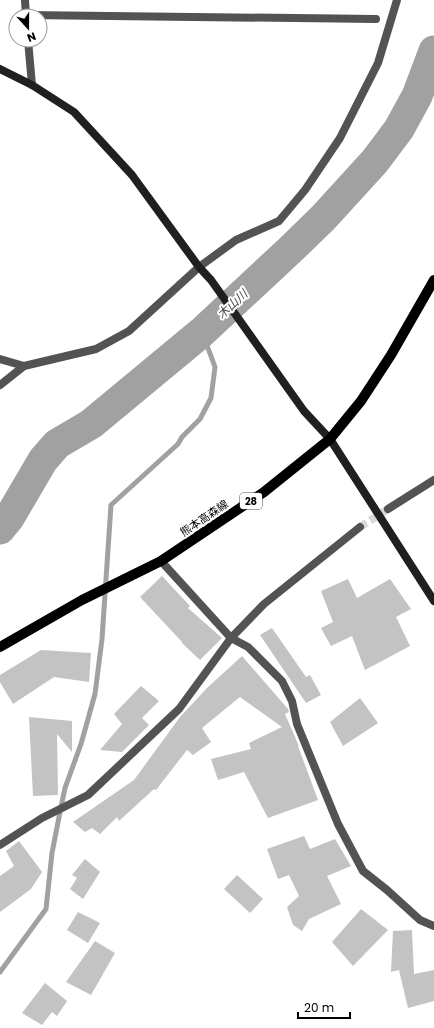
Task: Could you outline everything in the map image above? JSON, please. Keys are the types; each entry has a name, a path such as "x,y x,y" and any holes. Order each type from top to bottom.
{"main road":[{"name":"熊本高森線","path":"0,647 82,600 161,561 264,492 330,439 361,401 391,355 434,280"}],"street":[{"path":"0,385 24,366 96,349 129,331 199,267 236,240 279,221 305,190 340,138 378,63 397,0"},
{"path":"48,15 376,19"},
{"path":"29,48 32,85"},
{"path":"0,69 32,85 74,112 132,175 199,267 211,280 304,411 330,439 434,601"},
{"path":"0,359 24,366"},
{"path":"388,509 434,480"},
{"path":"0,845 42,818 88,795 179,709 231,638 264,604 360,527"},
{"path":"161,561 231,638 248,647 282,681 292,701 297,724 338,824 363,871 387,890 420,920 434,926"}],"building":[{"path":"162,576 190,606 188,608 222,638 200,660 182,643 140,597"},
{"path":"348,579 357,598 390,579 411,609 396,617 410,646 365,670 352,636 331,646 321,628 333,622 321,591"},
{"path":"272,628 306,677 310,675 321,695 306,703 260,635"},
{"path":"41,650 91,653 89,682 54,677 13,704 0,682 0,675"},
{"path":"242,656 288,709 289,712 285,714 299,746 318,800 268,818 244,772 218,780 211,759 251,749 249,743 282,727 240,697 202,728 211,742 193,755 187,750 156,790 154,789 119,821 117,817 100,834 92,828 85,832 73,822 134,780 180,717 207,688"},
{"path":"141,686 159,701 142,718 149,725 122,752 100,750 122,724 114,714"},
{"path":"360,698 378,723 343,746 330,722"},
{"path":"29,717 72,721 72,752 57,734 58,795 33,796"},
{"path":"304,836 310,849 335,839 351,866 327,876 341,904 309,919 302,931 293,925 287,907 299,896 289,875 278,879 267,849"},
{"path":"19,841 42,872 31,889 0,912 0,876 14,866 6,851"},
{"path":"85,859 100,872 83,899 70,889 77,878 72,875"},
{"path":"237,875 263,899 250,913 224,889"},
{"path":"361,909 388,930 353,966 332,942"},
{"path":"78,912 100,923 88,943 67,930"},
{"path":"412,930 414,974 434,970 434,1001 408,1008 399,970 391,972 393,931"},
{"path":"95,941 115,953 91,995 66,982"},
{"path":"45,983 67,1001 57,1016 52,1012 42,1025 22,1013"}],"waterway":[{"name":"木山川","path":"0,529 9,518 43,460 57,444 91,424 202,332 323,218 375,161 399,129 417,96 434,51"},
{"path":"0,972 46,909 52,853 65,788 81,744 95,694 102,639 111,505 178,444 182,437 200,419 211,398 215,367 202,332"}],"tunnel":[{"path":"360,527 388,509"}]}
